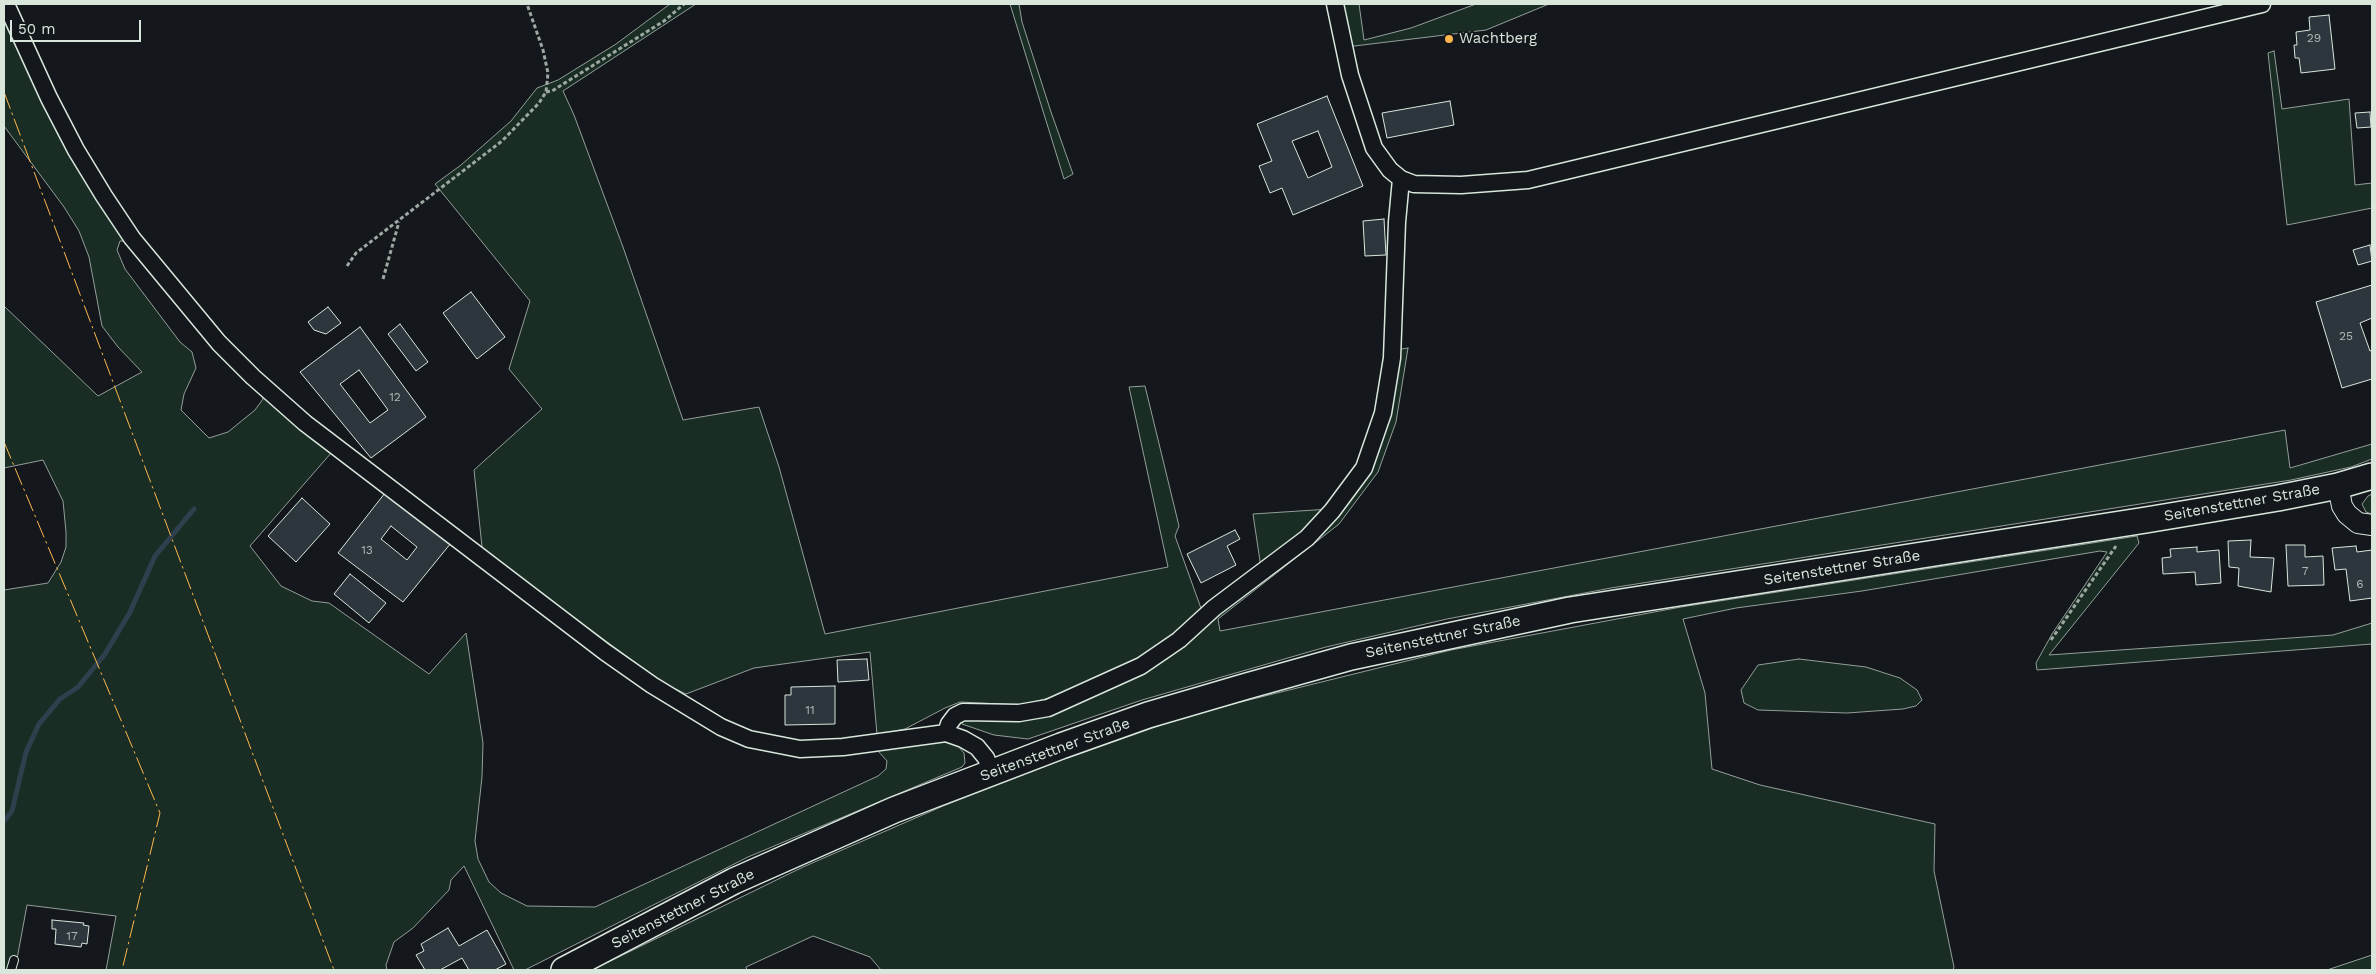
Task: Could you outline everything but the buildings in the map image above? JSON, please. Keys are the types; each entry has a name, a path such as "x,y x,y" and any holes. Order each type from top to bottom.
{"main road":[{"name":"Seitenstettner Straße","path":"564,970 743,877 885,814 992,772 1148,715 1352,657 1570,610 2124,524 2278,498 2338,486 2372,476"}],"street":[{"path":"6,4 49,98 76,150 132,238 219,343 253,377 305,423 605,652 652,685 721,727 749,739 800,749 843,746 946,733 963,739 977,747 986,758 992,772"},
{"path":"1335,4 1350,75 1368,136 1390,170 1401,179 1414,184 1461,185 1528,180 2262,4"},
{"path":"946,733 949,724 955,716 963,712 1018,713 1048,708 1141,666 1179,640 1214,608 1307,538 1332,511 1364,468 1383,413 1392,358 1397,222 1401,179"},
{"path":"2338,486 2342,506 2347,514 2358,523 2372,525"}],"lane":[{"path":"12,970 14,960"}],"path":[{"path":"347,266 356,253 399,222 502,141 539,103 546,92 548,73 544,50 526,4"},
{"path":"546,92 552,91 664,21 684,4"},
{"path":"383,278 399,222"},
{"path":"2051,640 2118,544 2124,524"}],"green space":[{"path":"670,4 696,4 563,91 574,115 623,247 683,420 759,407 779,467 825,634 1168,567 1129,387 1145,386 1179,526 1175,536 1202,611 1166,642 1113,673 1065,694 1021,705 960,702 905,729 877,735 870,652 754,668 686,694 663,683 569,614 475,560 482,547 474,470 542,409 509,369 530,301 435,184 461,165 511,121 537,88 558,80 616,44"},
{"path":"1010,4 1019,4 1022,22 1073,174 1064,179"},
{"path":"1328,4 1359,4 1364,40 1411,28 1476,4 1549,4 1486,30 1338,48"},
{"path":"4,15 127,241 120,241 117,250 125,269 180,342 192,352 196,368 184,394 181,410 209,438 228,432 255,410 263,399 260,388 332,452 250,546 281,586 312,601 329,603 429,674 466,633 483,743 482,777 475,841 478,859 489,882 501,893 527,906 595,907 878,776 886,769 887,761 878,751 907,743 940,741 957,745 964,753 965,763 962,767 748,857 525,970 514,970 464,866 451,880 449,890 413,928 394,942 386,965 387,970 106,970 116,916 27,905 15,970 4,970 4,590 48,583 61,562 66,547 66,532 63,501 43,460 4,468 4,306 98,396 142,372 118,347 102,326 89,257 79,231 64,207 4,126"},
{"path":"2274,51 2282,109 2349,99 2355,185 2372,183 2372,208 2287,225 2268,53"},
{"path":"1408,348 1396,422 1378,472 1339,524 1218,619 1220,631 2285,430 2290,468 2372,444 2372,459 2351,467 2291,480 1611,588 1447,619 1326,647 1142,700 1028,739 994,735 962,724 963,720 968,718 1015,717 1169,653 1366,475 1396,350"},
{"path":"2372,494 2372,514 2366,512 2362,504"},
{"path":"1330,509 1261,568 1253,514"},
{"path":"2137,536 2139,543 2049,655 2333,635 2372,623 2372,644 2037,670 2036,663 2052,634 2107,552 2100,551 1862,591 1736,608 1683,619 1705,693 1712,769 1760,785 1935,824 1934,871 1954,967 1953,970 881,970 870,957 813,936 746,967 747,970 592,970 803,867 943,806 1062,760 1192,714 1451,650 1681,607"},
{"path":"1799,659 1866,667 1900,678 1917,690 1922,700 1916,706 1903,709 1847,713 1758,710 1744,703 1741,690 1758,665"},
{"path":"2372,955 2372,970 2327,970"}],"waterway":[{"path":"4,821 12,811 26,752 39,724 60,699 78,687 105,654 130,612 155,556 194,509"}],"power":[{"path":"4,92 334,970"},
{"path":"4,442 160,813 122,970"}],"place":[{"name":"Wachtberg","path":"1449,39"}]}
